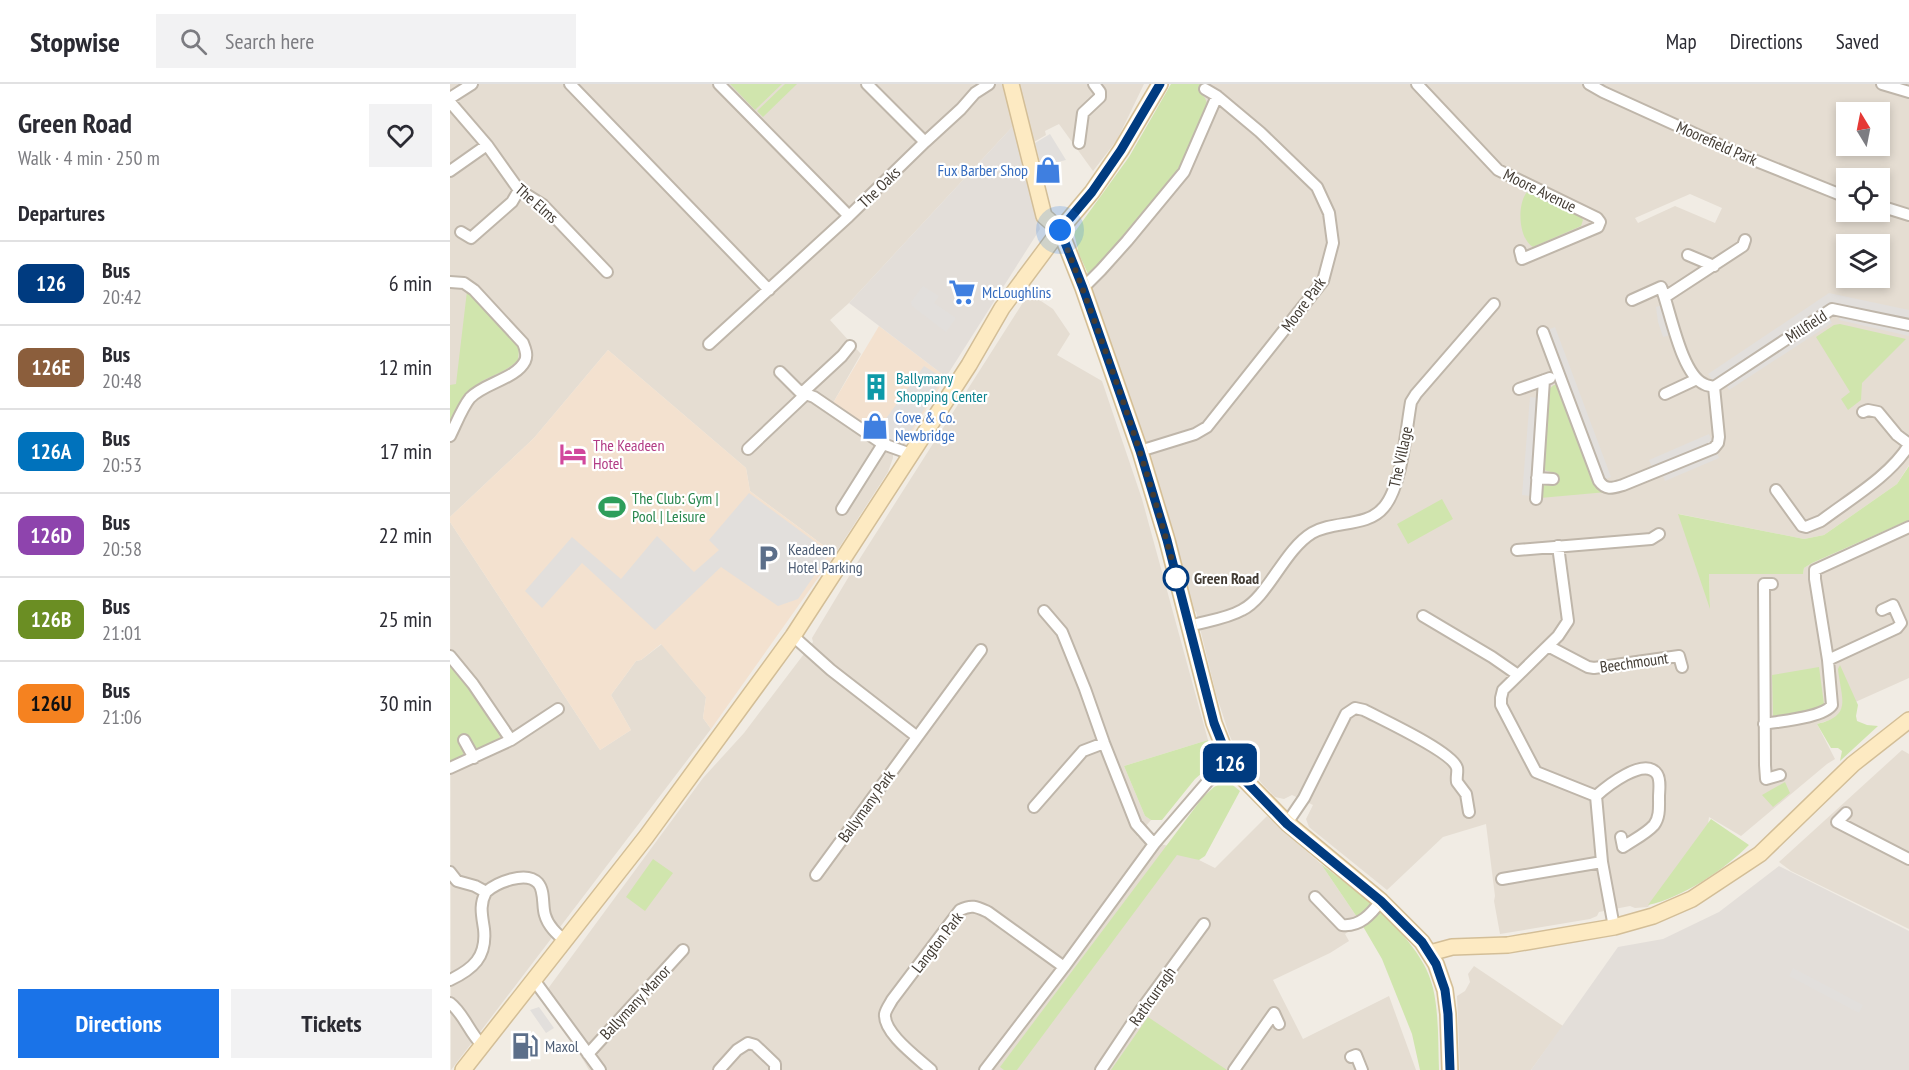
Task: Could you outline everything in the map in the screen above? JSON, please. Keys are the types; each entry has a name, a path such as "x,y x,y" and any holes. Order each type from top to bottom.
{"street":[{"name":"The Elms","path":"472,84 450,100 488,145 519,190 543,206 607,272"},
{"path":"570,84 770,290"},
{"path":"719,84 849,216"},
{"path":"867,84 925,142"},
{"name":"The Oaks","path":"709,344 849,216 961,110 975,93 988,84"},
{"path":"1011,84 1044,216 1060,230 1083,288 1140,451 1167,540 1214,723 1231,766 1287,824 1381,901 1414,933 1430,953 1441,975 1445,990 1450,1070"},
{"path":"1079,143 1083,113 1100,98 1100,92 1094,84"},
{"path":"463,1070 646,837 793,636 969,364 1002,308 1060,230 1092,192 1121,150 1160,84"},
{"name":"Moore Avenue","path":"1417,84 1498,170 1597,218 1600,222 1598,227 1519,258"},
{"name":"Moorefield Park","path":"1589,84 1744,156 1836,193"},
{"path":"1882,84 1909,92"},
{"name":"Moore Park","path":"1140,451 1195,434 1207,427 1323,281 1333,243 1329,213 1317,187 1260,132 1217,96 1205,89"},
{"path":"1083,288 1127,241 1184,172 1217,96"},
{"path":"450,171 488,145"},
{"path":"462,232 471,238 512,201 519,190"},
{"path":"1890,209 1909,214"},
{"path":"1665,297 1743,246 1745,240"},
{"path":"1688,255 1714,266"},
{"path":"450,282 464,284 474,290 523,343 526,353 525,361 517,369 481,389 470,399 450,435"},
{"path":"1543,332 1599,481 1602,486 1610,489 1623,485 1714,448 1719,437 1714,387 1697,379 1677,342 1661,287 1632,300"},
{"name":"The Village","path":"1189,626 1243,610 1255,600 1291,553 1312,534 1325,528 1369,519 1383,509 1397,482 1411,402 1494,304"},
{"name":"Millfield","path":"1714,387 1832,309 1909,325"},
{"path":"748,449 850,346"},
{"path":"780,372 804,393 814,397 884,444 910,454"},
{"path":"1519,389 1559,375"},
{"path":"1665,394 1697,379"},
{"path":"1536,499 1544,380"},
{"path":"1776,490 1802,526 1810,526 1821,521 1891,468 1902,457 1909,445 1897,435 1878,412 1868,410 1863,412"},
{"path":"842,509 884,444"},
{"path":"1537,478 1553,479"},
{"path":"1764,724 1828,711 1832,705 1815,570 1909,527"},
{"path":"1516,550 1651,539 1659,534"},
{"path":"1558,546 1568,621 1558,636 1503,690 1501,705 1536,772 1596,796"},
{"path":"1772,584 1764,584 1766,780 1780,775"},
{"path":"1828,660 1898,628 1901,623 1893,605 1882,610"},
{"path":"1044,611 1062,632 1136,824 1154,844"},
{"path":"1429,616 1518,675"},
{"path":"793,636 831,670 916,736"},
{"name":"Beechmount","path":"1548,645 1594,668 1679,656 1682,666"},
{"name":"Ballymany Park","path":"816,875 981,650"},
{"path":"450,656 511,740"},
{"path":"1287,824 1305,798 1346,714 1352,709 1359,708 1439,750 1456,764 1457,782 1466,794 1469,812"},
{"path":"450,768 511,740 558,709"},
{"path":"1430,953 1452,947 1508,945 1614,927 1653,916 1692,900 1760,854 1853,764 1909,720"},
{"path":"464,740 474,758"},
{"path":"1034,807 1083,751 1104,743"},
{"path":"985,1070 1154,844 1209,780 1231,766"},
{"path":"1596,796 1610,783 1628,773 1644,769 1657,773 1660,781 1659,813 1655,823 1623,847 1621,837"},
{"path":"1596,796 1602,862 1614,927"},
{"path":"1846,813 1837,822 1909,859"},
{"path":"1502,879 1602,862"},
{"path":"450,872 457,880 475,885 486,892"},
{"path":"450,980 470,969 479,960 484,931 480,911 486,892 492,887 518,878 530,879 538,883 544,914 549,924 565,941"},
{"path":"1315,897 1342,925 1347,926 1358,923 1369,916 1381,901"},
{"name":"Langton Park","path":"931,1070 891,1033 885,1013 892,1000 960,910 968,906 976,906 988,912 1064,967"},
{"name":"Rathcurragh","path":"1101,1070 1141,1010 1204,924"},
{"name":"Ballymany Manor","path":"588,1054 683,950"},
{"name":"Ballymany Manor","path":"534,980 600,1070"},
{"path":"450,1003 459,1010 474,1037 482,1045"},
{"path":"1234,1070 1274,1013 1279,1024"},
{"path":"719,1070 737,1050 748,1042 755,1045 776,1064 775,1070"},
{"path":"1351,1057 1356,1055 1362,1070"}],"shaded area":[{"path":"450,84 1002,84 1014,125 849,303 830,320 861,354 833,403 893,448 893,458 888,472 835,554 750,491 746,468 608,350 534,438 450,517"},
{"path":"1018,84 1144,84 1117,140 1093,171 1059,124 1045,131 1046,135 1034,142"},
{"path":"1202,84 1909,84 1909,465 1897,484 1824,535 1804,539 1679,514 1710,606 1709,574 1803,574 1804,568 1812,563 1909,520 1909,678 1842,708 1836,718 1817,724 1835,759 1741,836 1709,817 1708,824 1648,907 1630,906 1599,912 1597,916 1590,919 1500,934 1486,824 1443,837 1387,890 1309,827 1306,819 1313,805 1292,795 1284,799 1275,797 1235,748 1216,694 1196,612 1190,606 1165,503 1086,273 1092,272","holes":["1690,194 1722,208 1715,223 1675,206 1638,223 1635,218"]},
{"path":"1014,125 1040,229 946,377 849,303"},
{"path":"1050,134 1066,160 1041,166 1035,143"},
{"path":"923,286 939,296 934,303 956,318 946,332 912,306 911,302"},
{"path":"1029,293 1053,309 1070,334 1057,355 1102,381 1142,499 1208,740 1124,766 1145,816 1151,820 1137,837 1175,848 1215,868 1267,816 1321,864 1361,923 1345,934 1349,941 1330,953 1273,980 1303,1039 1389,996 1416,1070 589,1070 544,994 703,778 744,733 813,642 812,638 857,563"},
{"path":"1829,293 1909,310 1909,320 1832,303 1714,382 1708,374"},
{"path":"1662,305 1671,335 1663,337 1656,307"},
{"path":"1840,314 1909,329 1909,336 1839,320"},
{"path":"1828,316 1832,323 1729,390 1725,383"},
{"path":"879,326 946,377 904,445 893,448 833,403"},
{"path":"1555,327 1611,477 1603,480 1547,330"},
{"path":"608,350 746,468 750,491 835,554 711,729 703,718 706,697 661,644 641,660 636,661 611,695 631,730 600,750 450,522 450,517 534,438"},
{"path":"924,366 943,378 903,444 892,441 877,431"},
{"path":"1530,397 1538,398 1531,496 1522,495"},
{"path":"1709,434 1712,441 1652,467 1649,460"},
{"path":"1716,450 1719,458 1665,481 1662,473"},
{"name":"Keadeen Hotel Parking","path":"749,493 830,553 798,599 778,606 721,567 655,630 582,563 542,608 525,591 572,537 621,579 657,536 694,572 719,550 709,540"},
{"path":"450,522 600,750 631,730 611,695 636,661 641,660 662,644 706,697 703,718 711,729 451,1070"},
{"path":"1902,750 1909,754 1909,929 1791,871 1779,862"},
{"path":"1779,866 1909,931 1909,1070 1531,1070 1618,947 1663,939 1719,912"},
{"path":"1474,966 1563,1026 1531,1070 1460,1070 1457,996 1465,991 1470,982 1468,974"},
{"path":"1793,968 1863,1005 1859,1013 1789,976"},
{"path":"539,1007 554,1028 546,1033 530,1010"}],"green space":[{"path":"730,84 782,84 755,110"},
{"path":"785,84 797,84 763,117 757,111"},
{"path":"1171,84 1201,84 1199,91 1207,103 1191,144 1178,169 1097,270 1088,274 1079,254 1074,233 1129,157"},
{"path":"1527,192 1581,217 1583,220 1581,226 1533,247 1524,236 1521,221 1522,204"},
{"path":"467,291 516,342 519,349 518,360 507,369 474,387 464,397 450,422 450,385 456,384"},
{"path":"1840,324 1906,339 1862,383 1861,400 1848,410 1841,399 1850,392 1816,337 1834,325"},
{"path":"1554,385 1560,391 1607,492 1540,498 1543,486 1554,481 1554,473 1544,470 1542,462 1549,389"},
{"path":"1909,466 1909,520 1812,563 1804,568 1803,574 1709,574 1710,609 1678,514 1804,539 1824,535 1897,484"},
{"path":"1442,499 1453,519 1408,544 1397,524"},
{"path":"450,664 500,735 499,741 479,750 460,742 464,752 462,758 450,764"},
{"path":"1840,665 1858,705 1857,721 1878,726 1840,761 1842,751 1838,748 1831,748 1817,724 1828,721 1840,711 1842,697 1838,669"},
{"path":"1819,667 1824,704 1819,708 1773,716 1772,675"},
{"path":"1208,740 1214,758 1210,766 1195,779 1162,820 1151,820 1145,816 1124,766"},
{"path":"1224,782 1229,782 1240,791 1205,856 1199,860 1177,855 1017,1070 1004,1070 1000,1067 1203,797"},
{"path":"1785,782 1790,793 1773,807 1762,795"},
{"path":"1711,819 1749,845 1728,864 1689,889 1648,905"},
{"path":"653,859 673,873 645,911 626,897"},
{"path":"1321,864 1387,918 1403,935 1427,970 1436,1008 1439,1070 1420,1070 1412,1034 1382,959"},
{"path":"1148,1017 1227,1070 1111,1070"}],"bus line":[{"name":"126","path":"1160,84 1121,150 1092,192 1060,230 1083,288 1140,451 1167,540 1214,723 1231,766 1287,824 1381,901 1414,933 1430,953 1441,975 1445,990 1450,1070"}],"place":[{"name":"Fux Barber Shop","path":"1048,170"},
{"name":"McLoughlins","path":"962,292"},
{"name":"Ballymany Shopping Center","path":"876,387"},
{"name":"Cove & Co. Newbridge","path":"875,426"},
{"name":"The Keadeen Hotel","path":"573,454"},
{"name":"The Club: Gym | Pool | Leisure","path":"612,507"},
{"name":"Keadeen Hotel Parking","path":"768,558"},
{"name":"Green Road","path":"1176,578"},
{"name":"Maxol","path":"525,1046"}],"route":[{"path":"1060,230 1083,288 1140,451 1178,583 1176,578"}]}
